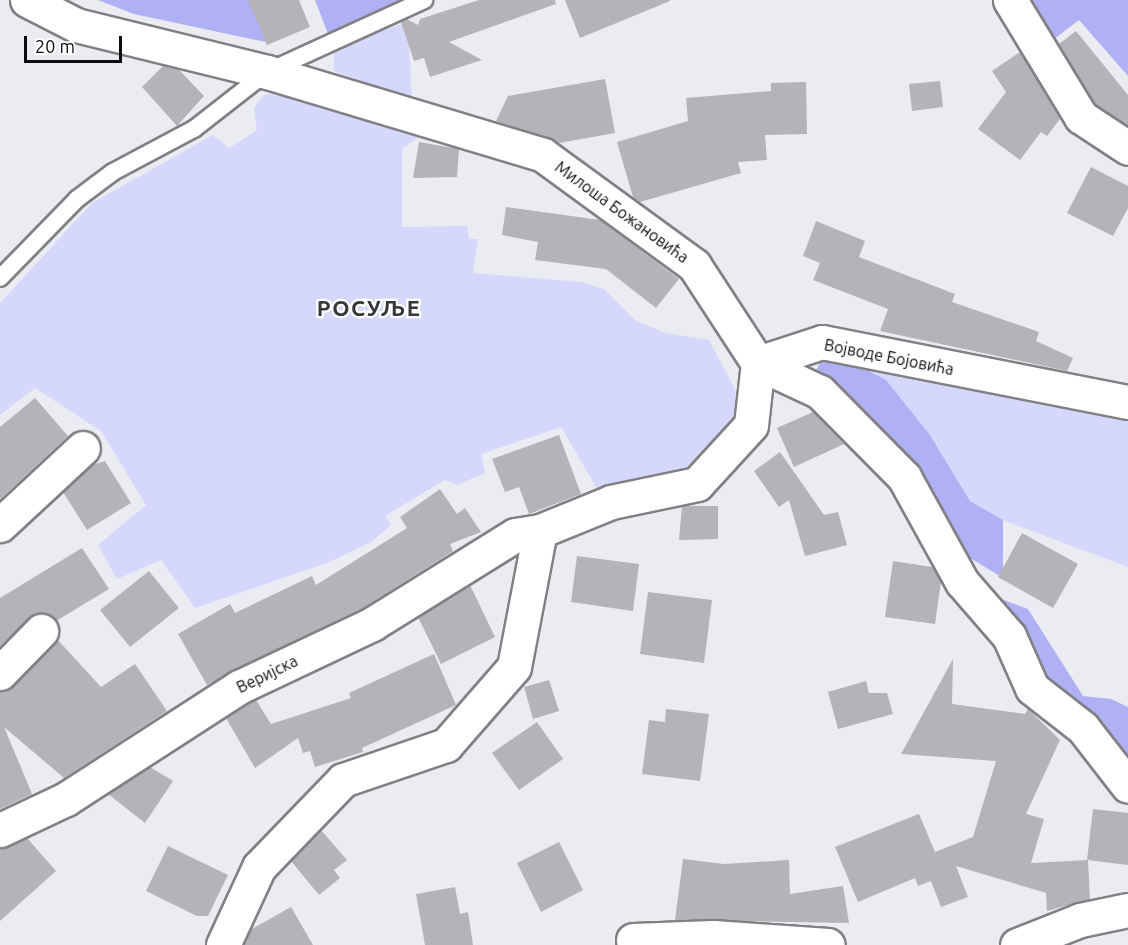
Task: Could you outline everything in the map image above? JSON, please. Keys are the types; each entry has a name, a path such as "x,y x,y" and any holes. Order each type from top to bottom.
{"street":[{"name":"Милоша Божановића","path":"27,0 76,25 267,72 543,155 694,265 758,363"},
{"path":"1010,0 1082,117 1128,148"},
{"name":"Војводе Бојовића","path":"758,363 822,342 1128,402"},
{"path":"223,945 260,867 343,780 446,745 514,667 540,531 611,502 697,484 751,426 758,363 820,392 904,477 962,582 1009,636 1032,688 1083,728 1128,786"},
{"path":"0,525 83,448"},
{"name":"Веријска","path":"0,830 66,799 239,687 372,624 515,536 540,531"},
{"path":"0,673 41,632"},
{"path":"1017,945 1080,920 1128,910"},
{"path":"633,940 712,937 828,945"}],"lane":[{"path":"0,278 86,192 113,172 194,129 267,72 424,0"}],"shaded area":[{"path":"98,0 254,0 266,42 134,14"},
{"path":"315,0 402,0 328,34"},
{"path":"1027,0 1128,0 1128,76 1079,20 1049,43"},
{"path":"408,22 412,102 334,71 334,47"},
{"path":"280,93 425,132 402,149 402,227 467,226 469,239 478,239 473,273 580,282 604,289 636,321 666,333 709,340 734,387 741,416 692,473 599,492 561,427 481,454 485,473 457,485 445,480 385,516 391,525 371,542 327,563 195,608 161,560 117,579 98,545 146,505 101,431 35,388 0,415 0,303 92,203 213,135 229,148 257,130 254,108 264,95"},
{"path":"826,348 1128,421 1128,567 1003,520 970,501 930,435 886,380"},
{"path":"826,348 886,380 930,435 970,501 1003,520 1003,578 967,556 908,471 813,378"},
{"path":"996,597 1028,609 1083,696 1111,699 1128,707 1128,768 1040,682"}],"building":[{"path":"248,0 299,0 310,27 267,45"},
{"path":"479,0 555,0 556,4 449,42 482,60 430,77 424,58 414,61 401,22 407,19 418,25 420,19"},
{"path":"565,0 670,0 670,1 580,38"},
{"path":"1076,31 1128,95 1128,126 1095,104 1059,44"},
{"path":"1020,52 1060,119 1047,136 1041,132 1020,160 978,129 1006,92 992,71"},
{"path":"163,66 179,70 204,96 177,126 142,87"},
{"path":"605,79 615,133 559,143 496,121 508,96"},
{"path":"940,81 943,107 912,111 909,84"},
{"path":"806,82 807,134 765,135 767,160 738,162 741,173 640,202 633,197 617,142 688,121 686,98 771,91 771,83"},
{"path":"419,142 459,149 457,177 413,178"},
{"path":"1091,167 1128,186 1128,208 1113,236 1067,213"},
{"path":"506,207 600,220 679,279 656,308 606,269 535,260 538,242 502,235"},
{"path":"816,221 865,241 859,257 955,294 952,302 1039,332 1036,341 1073,358 1067,371 880,331 888,309 813,280 820,263 803,256"},
{"path":"35,398 68,436 0,499 0,427"},
{"path":"813,412 844,444 794,467 777,428"},
{"path":"559,435 581,494 529,514 519,487 505,492 492,459"},
{"path":"780,452 824,515 838,512 847,545 805,556 789,500 779,507 754,471"},
{"path":"105,461 131,503 87,530 63,492 92,465"},
{"path":"440,489 457,514 465,508 481,532 450,544 453,551 363,608 207,685 178,634 230,604 235,613 312,576 316,585 407,528 400,517"},
{"path":"682,506 718,506 718,539 679,540"},
{"path":"1022,533 1078,564 1053,608 998,577"},
{"path":"82,548 109,589 56,621 46,613 35,613 0,646 0,598"},
{"path":"577,556 639,564 633,611 571,602"},
{"path":"893,561 932,567 941,582 935,624 885,617"},
{"path":"149,571 179,608 130,647 100,610"},
{"path":"470,585 495,637 441,664 418,617"},
{"path":"648,592 712,600 704,663 640,654"},
{"path":"57,639 101,687 135,664 167,711 64,778 4,727 32,794 0,809 0,691 13,686"},
{"path":"434,654 456,705 362,748 363,752 315,767 310,751 303,753 298,738 255,768 226,718 256,700 271,724 351,698 349,693"},
{"path":"953,659 952,704 1025,714 1028,709 1060,740 1026,814 1044,819 1031,863 1088,860 1090,899 1047,911 1046,893 956,866 968,897 941,907 931,881 918,886 915,878 858,902 835,847 919,814 935,852 973,837 996,761 901,754"},
{"path":"549,680 559,711 533,719 524,687"},
{"path":"866,681 869,693 887,693 893,714 838,729 828,692"},
{"path":"666,709 709,714 700,781 642,774 649,720 665,722"},
{"path":"537,722 563,759 519,790 492,753"},
{"path":"150,767 173,781 145,823 108,794"},
{"path":"1093,809 1128,813 1128,865 1087,860"},
{"path":"321,830 347,860 334,870 340,878 319,895 291,861"},
{"path":"27,838 56,871 0,921 0,848"},
{"path":"559,842 583,890 541,912 517,863"},
{"path":"168,846 228,875 208,916 197,916 146,891"},
{"path":"683,859 724,864 789,860 790,894 843,886 849,923 675,920"},
{"path":"455,887 460,914 468,912 473,945 425,945 416,894"},
{"path":"291,907 313,945 244,945 250,930"}],"district":[{"name":"РОСУЉЕ","path":"369,308"}]}
